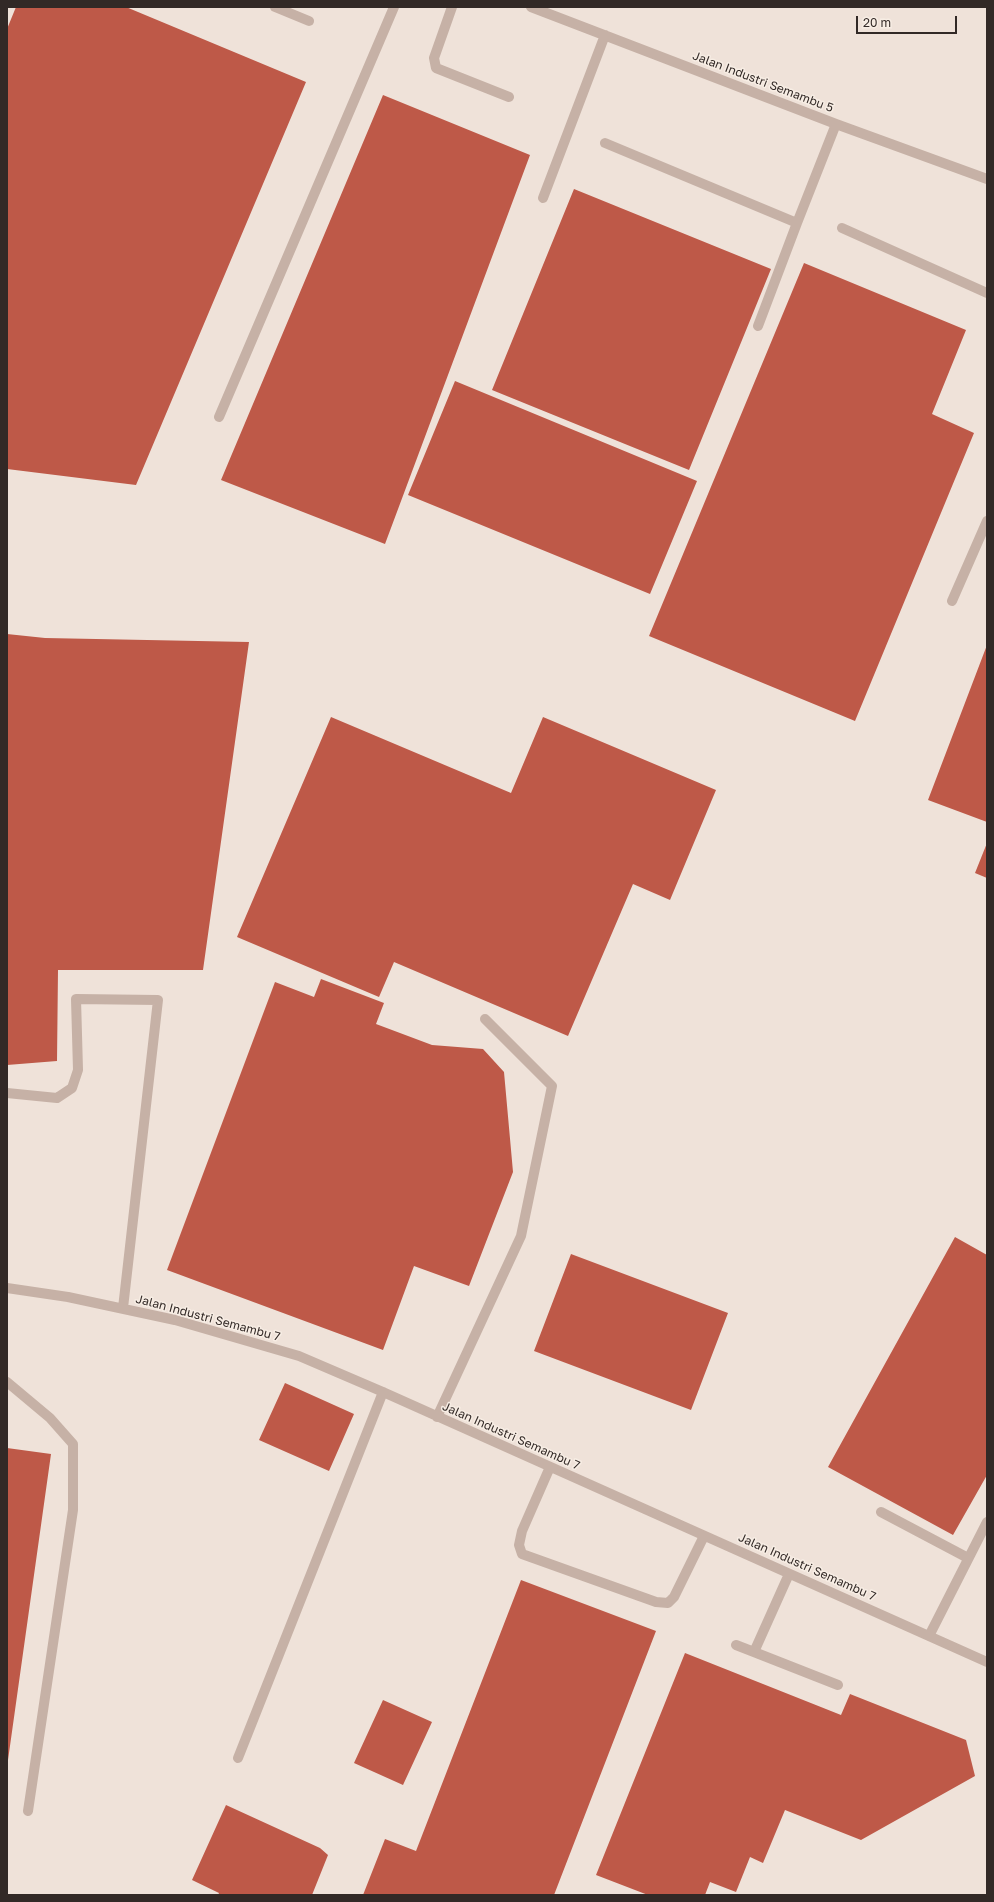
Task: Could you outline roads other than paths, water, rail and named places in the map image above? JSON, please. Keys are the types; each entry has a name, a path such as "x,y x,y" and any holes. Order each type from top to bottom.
{"street":[{"path":"275,7 309,21"},
{"path":"219,417 394,7"},
{"path":"452,7 434,58 436,68 509,97"},
{"name":"Jalan Industri Semambu 5","path":"531,7 836,124 987,179"},
{"path":"543,198 605,35"},
{"path":"758,326 836,124"},
{"path":"605,143 797,223"},
{"path":"842,228 987,294"},
{"path":"952,601 987,521"},
{"path":"7,1093 57,1098 72,1088 78,1070 76,999 158,1000 122,1308"},
{"path":"437,1417 521,1236 552,1086 485,1019"},
{"name":"Jalan Industri Semambu 7","path":"7,1288 68,1297 175,1320 299,1356 384,1392 987,1662"},
{"path":"7,1382 50,1418 73,1444 73,1510 28,1811"},
{"path":"238,1758 384,1392"},
{"path":"550,1467 522,1532 519,1545 522,1554 656,1602 668,1603 674,1597 704,1536"},
{"path":"881,1512 968,1558"},
{"path":"929,1636 987,1522"},
{"path":"754,1652 789,1574"},
{"path":"736,1645 838,1685"}]}
